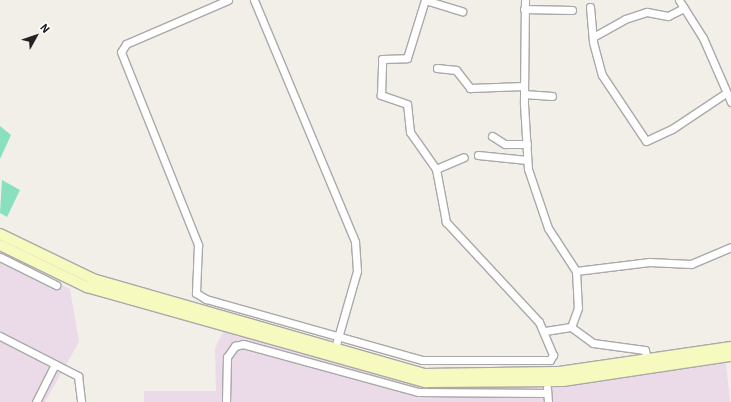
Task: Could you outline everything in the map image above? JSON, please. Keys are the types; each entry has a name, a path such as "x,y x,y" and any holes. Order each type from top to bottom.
{"street":[{"path":"228,0 126,44 121,52 198,245 196,293 206,299 432,362 550,360 553,355 545,331 449,228 436,169 410,132 407,104 380,95 382,59 407,58 425,0 462,11"},
{"path":"254,0 355,242 357,271 334,353"},
{"path":"525,0 524,90 527,160 531,185 548,228 576,271 578,308 570,327"},
{"path":"679,0 703,38 731,102"},
{"path":"590,7 593,36 602,75 646,141 672,129 726,93"},
{"path":"593,36 625,19 647,12 668,16 684,8"},
{"path":"524,9 572,10"},
{"path":"437,68 456,70 470,88 524,90 552,96"},
{"path":"492,136 505,144 527,144"},
{"path":"478,155 527,160"},
{"path":"436,169 464,157"},
{"path":"0,234 92,279 433,383 546,377 731,356"},
{"path":"0,245 87,287 334,353"},
{"path":"576,271 649,262 691,264 731,247"},
{"path":"0,257 56,285"},
{"path":"545,331 570,327 593,343 645,350 647,360"},
{"path":"0,336 78,376 81,402"},
{"path":"226,402 227,357 235,346 243,344 419,392 548,393"},
{"path":"546,377 731,347"},
{"path":"36,402 55,364"},
{"path":"546,377 548,402"}],"shaded area":[{"path":"0,253 70,289 79,342 45,402 0,402"},
{"path":"224,330 427,388 574,383 726,363 730,402 144,402 144,391 216,391 215,348"}],"green space":[{"path":"0,126 11,135 0,159"},
{"path":"2,180 20,190 7,217 0,213"}]}
